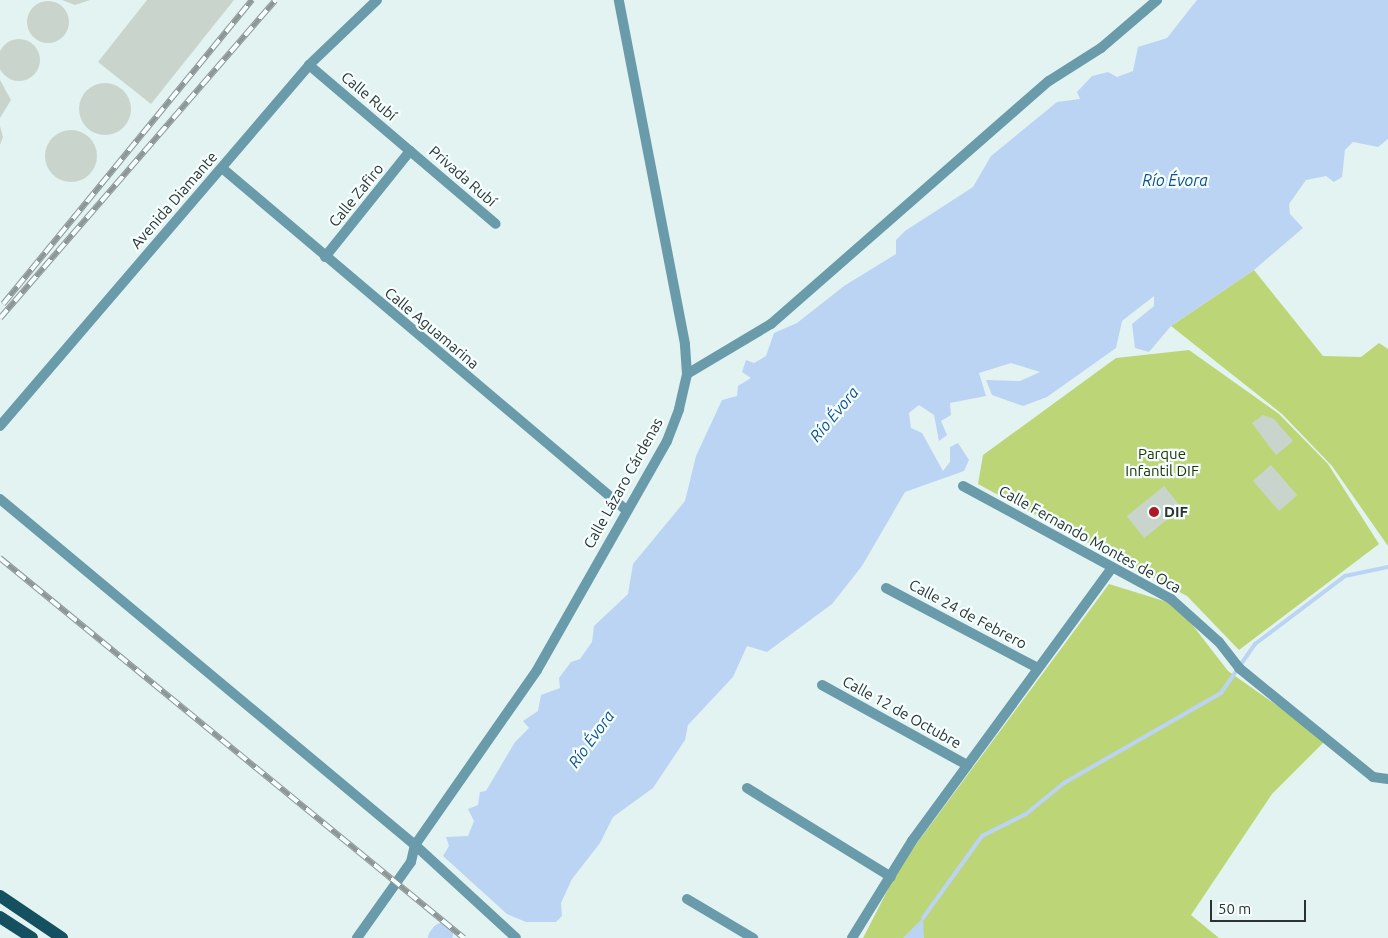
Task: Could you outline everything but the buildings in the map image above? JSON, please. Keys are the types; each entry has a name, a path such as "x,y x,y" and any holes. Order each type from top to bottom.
{"main road":[{"path":"0,896 62,938"},
{"path":"0,917 32,938"}],"street":[{"name":"Avenida Diamante","path":"0,426 309,65 376,0"},
{"name":"Calle Lázaro Cárdenas","path":"357,938 412,862 415,845 537,670 625,509 667,441 687,374 685,344 619,0"},
{"path":"687,374 771,324 1058,73 1101,48 1157,0"},
{"name":"Calle Rubí","path":"309,65 410,151"},
{"name":"Privada Rubí","path":"410,151 496,224"},
{"name":"Calle Zafiro","path":"324,257 410,151"},
{"name":"Calle Aguamarina","path":"222,168 324,257 625,509"},
{"name":"Calle Fernando Montes de Oca","path":"964,486 1184,608 1239,668 1383,779"},
{"path":"0,499 415,845 516,938"},
{"path":"852,938 890,877 967,765 1036,667 1112,568"},
{"name":"Calle 24 de Febrero","path":"886,588 1036,667"},
{"name":"Calle 12 de Octubre","path":"822,685 967,765"},
{"path":"747,788 890,877"},
{"path":"687,899 753,938"}],"green space":[{"path":"1254,270 1323,356 1361,357 1379,343 1388,349 1388,546 1332,466 1282,414 1171,326"},
{"name":"Parque Infantil DIF","path":"1189,350 1279,414 1328,464 1379,544 1239,650 1187,596 978,484 983,455 1116,358"},
{"path":"1109,584 1177,605 1228,671 1326,740 1272,794 1191,915 1219,938 863,938 900,866"}],"water":[{"name":"Río Évora","path":"1197,0 1388,0 1388,139 1378,147 1353,142 1345,150 1342,177 1334,182 1326,176 1306,180 1289,204 1290,214 1303,228 1254,270 1171,326 1149,352 1135,348 1132,324 1154,306 1154,296 1122,321 1116,348 1047,397 1023,406 992,395 986,380 1020,381 1040,372 1011,363 979,373 986,396 950,403 951,415 941,421 947,435 939,441 934,415 919,405 909,413 911,428 922,433 943,471 950,462 950,447 958,443 969,460 964,471 905,492 862,566 832,604 767,652 747,646 733,677 688,725 685,740 653,788 613,817 600,843 572,879 561,903 562,916 556,922 526,922 507,914 443,856 449,846 446,837 468,836 474,821 468,809 478,805 480,792 486,791 515,742 529,728 523,721 538,711 541,695 560,688 559,678 571,662 580,659 592,642 594,626 628,594 633,564 685,501 696,456 722,400 737,396 738,386 751,378 742,372 746,360 754,363 766,356 774,333 797,323 844,286 896,254 896,240 905,231 973,187 991,156 1057,102 1080,99 1077,92 1092,76 1108,72 1117,77 1133,71 1138,47 1167,38"},
{"path":"923,918 924,938 903,938"}],"waterway":[{"path":"923,918 982,836 1026,814 1064,783 1221,693 1255,644 1345,576 1388,567"},
{"name":"Río Évora","path":"439,938 442,934"}],"railway":[{"path":"3,304 252,0"},
{"path":"0,318 275,0"},
{"path":"0,558 464,938"}],"place":[{"name":"DIF","path":"1154,512"}]}
